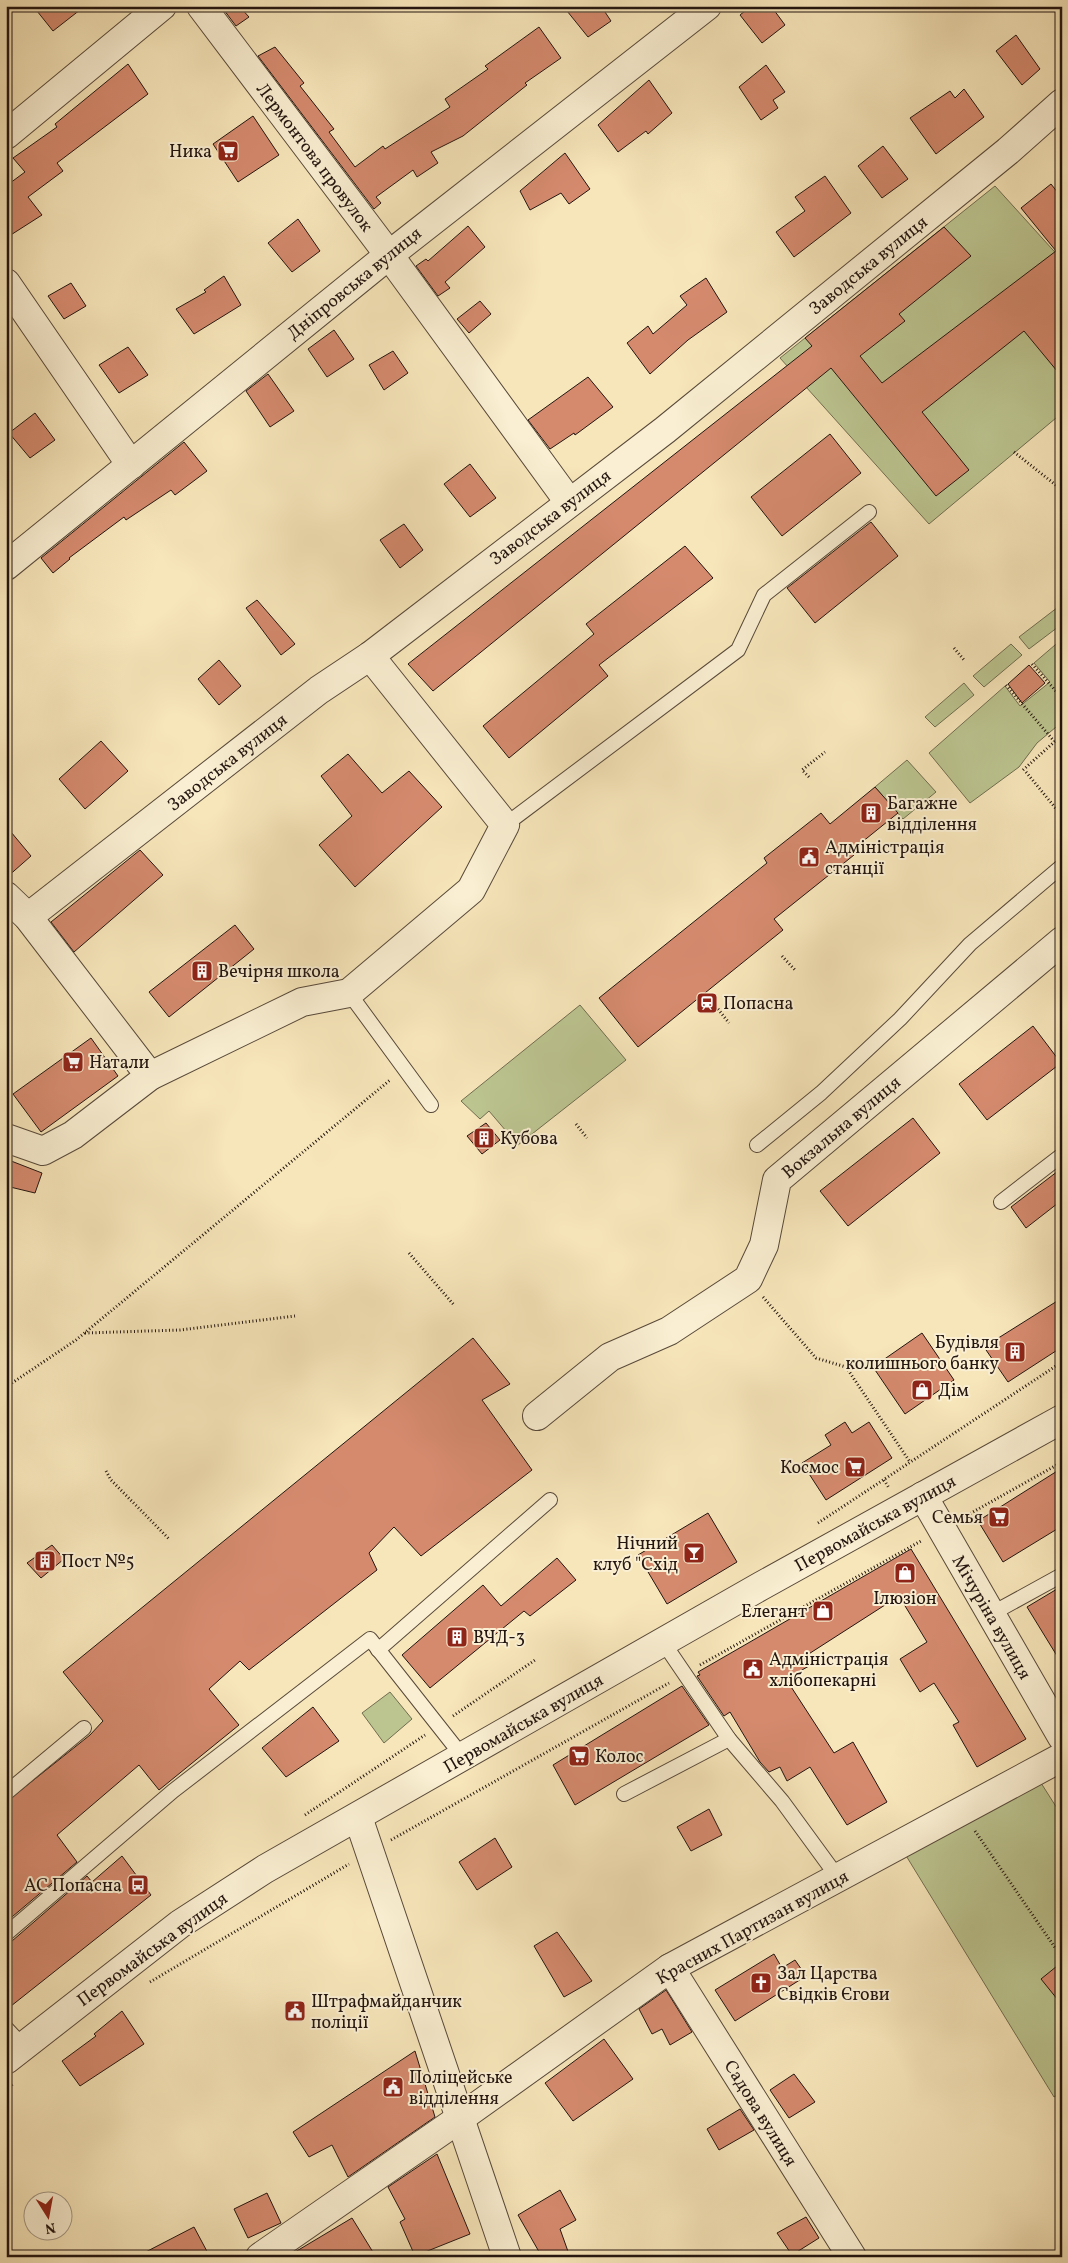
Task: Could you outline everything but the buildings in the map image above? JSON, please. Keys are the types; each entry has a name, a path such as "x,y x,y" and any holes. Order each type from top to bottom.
{"street":[{"path":"6,135 162,6"},
{"name":"Лермонтова провулок","path":"201,6 389,255 569,502"},
{"name":"Дніпровська вулиця","path":"6,566 389,255 707,6"},
{"name":"Заводська вулиця","path":"28,917 319,690 370,656 672,424 1008,151 1062,103"},
{"path":"6,283 131,465"},
{"path":"6,1138 44,1151 73,1135 150,1076 302,1002 349,993 471,890 505,825 370,656"},
{"path":"6,896 28,917 150,1076"},
{"name":"Вокзальна вулиця","path":"748,1279 764,1245 777,1180 1062,941"},
{"path":"537,1416 610,1357 668,1331 748,1279"},
{"name":"Первомайська вулиця","path":"12,2054 180,1924 265,1869 663,1642 1062,1419"},
{"name":"Мічуріна вулиця","path":"923,1496 1062,1737"},
{"name":"Красних Партизан вулиця","path":"260,2257 459,2119 670,1968 839,1879 1062,1757"},
{"path":"358,1817 507,2257"},
{"name":"Садова вулиця","path":"670,1968 852,2257"}],"lane":[{"path":"505,825 738,650 764,595 869,512"},
{"path":"757,1146 820,1093 893,1026 970,944 1062,866"},
{"path":"349,993 431,1106"},
{"path":"1001,1202 1062,1155"},
{"path":"378,1650 550,1500"},
{"path":"991,1614 1062,1575"},
{"path":"6,1934 173,1791 370,1639 462,1757"},
{"path":"663,1642 728,1739 782,1801 839,1879"},
{"path":"6,1794 84,1728"},
{"path":"624,1794 728,1739"}],"path":[{"path":"1014,452 1062,490"},
{"path":"1057,486 1062,482"},
{"path":"954,648 964,660"},
{"path":"1032,664 1062,698"},
{"path":"1006,685 1054,741"},
{"path":"1062,735 1024,771 1062,816"},
{"path":"809,777 802,770 825,752"},
{"path":"782,956 795,970"},
{"path":"718,1009 730,1023"},
{"path":"6,1387 84,1333 404,1068"},
{"path":"576,1124 587,1138"},
{"path":"409,1253 454,1305"},
{"path":"748,1279 816,1358 846,1367 910,1462"},
{"path":"84,1333 180,1330 295,1316"},
{"path":"818,1524 1062,1362"},
{"path":"146,1985 162,1973 369,1852 1062,1462"},
{"path":"106,1472 110,1480 169,1539"},
{"path":"302,1817 535,1660"},
{"path":"962,1812 1056,1949"},
{"path":"6,2089 12,2054"}],"green space":[{"path":"995,186 1062,260 1062,413 929,524 780,358"},
{"path":"1062,604 1062,624 1029,649 1019,637"},
{"path":"1062,639 1062,722 1037,743 1019,767 970,803 929,753 1005,686 1020,706 1050,682 1034,663"},
{"path":"1011,644 1022,655 984,687 973,676"},
{"path":"964,683 974,695 935,727 925,717"},
{"path":"907,760 936,792 903,819 875,787"},
{"path":"580,1005 626,1060 518,1145 489,1111 480,1119 461,1101"},
{"path":"390,1692 412,1719 384,1743 362,1713"},
{"path":"1041,1783 1062,1816 1062,2092 1054,2097 905,1854"}],"place":[{"name":"Ника","path":"228,151"},
{"name":"Багажне відділення","path":"871,813"},
{"name":"Адміністрація станції","path":"809,857"},
{"name":"Вечірня школа","path":"202,971"},
{"name":"Попасна","path":"707,1003"},
{"name":"Натали","path":"73,1062"},
{"name":"Кубова","path":"484,1138"},
{"name":"Будівля колишнього банку","path":"1015,1352"},
{"name":"Дім","path":"922,1390"},
{"name":"Космос","path":"855,1467"},
{"name":"Семья","path":"999,1517"},
{"name":"Нічний клуб \"Схід","path":"694,1553"},
{"name":"Пост №5","path":"45,1561"},
{"name":"Ілюзіон","path":"905,1573"},
{"name":"Елегант","path":"823,1611"},
{"name":"ВЧД-3","path":"457,1637"},
{"name":"Адміністрація хлібопекарні","path":"753,1669"},
{"name":"Колос","path":"579,1756"},
{"name":"АС Попасна","path":"138,1885"},
{"name":"Зал Царства Свідків Єгови","path":"761,1983"},
{"name":"Штрафмайданчик поліції","path":"295,2011"},
{"name":"Поліцейське відділення","path":"393,2087"}]}
